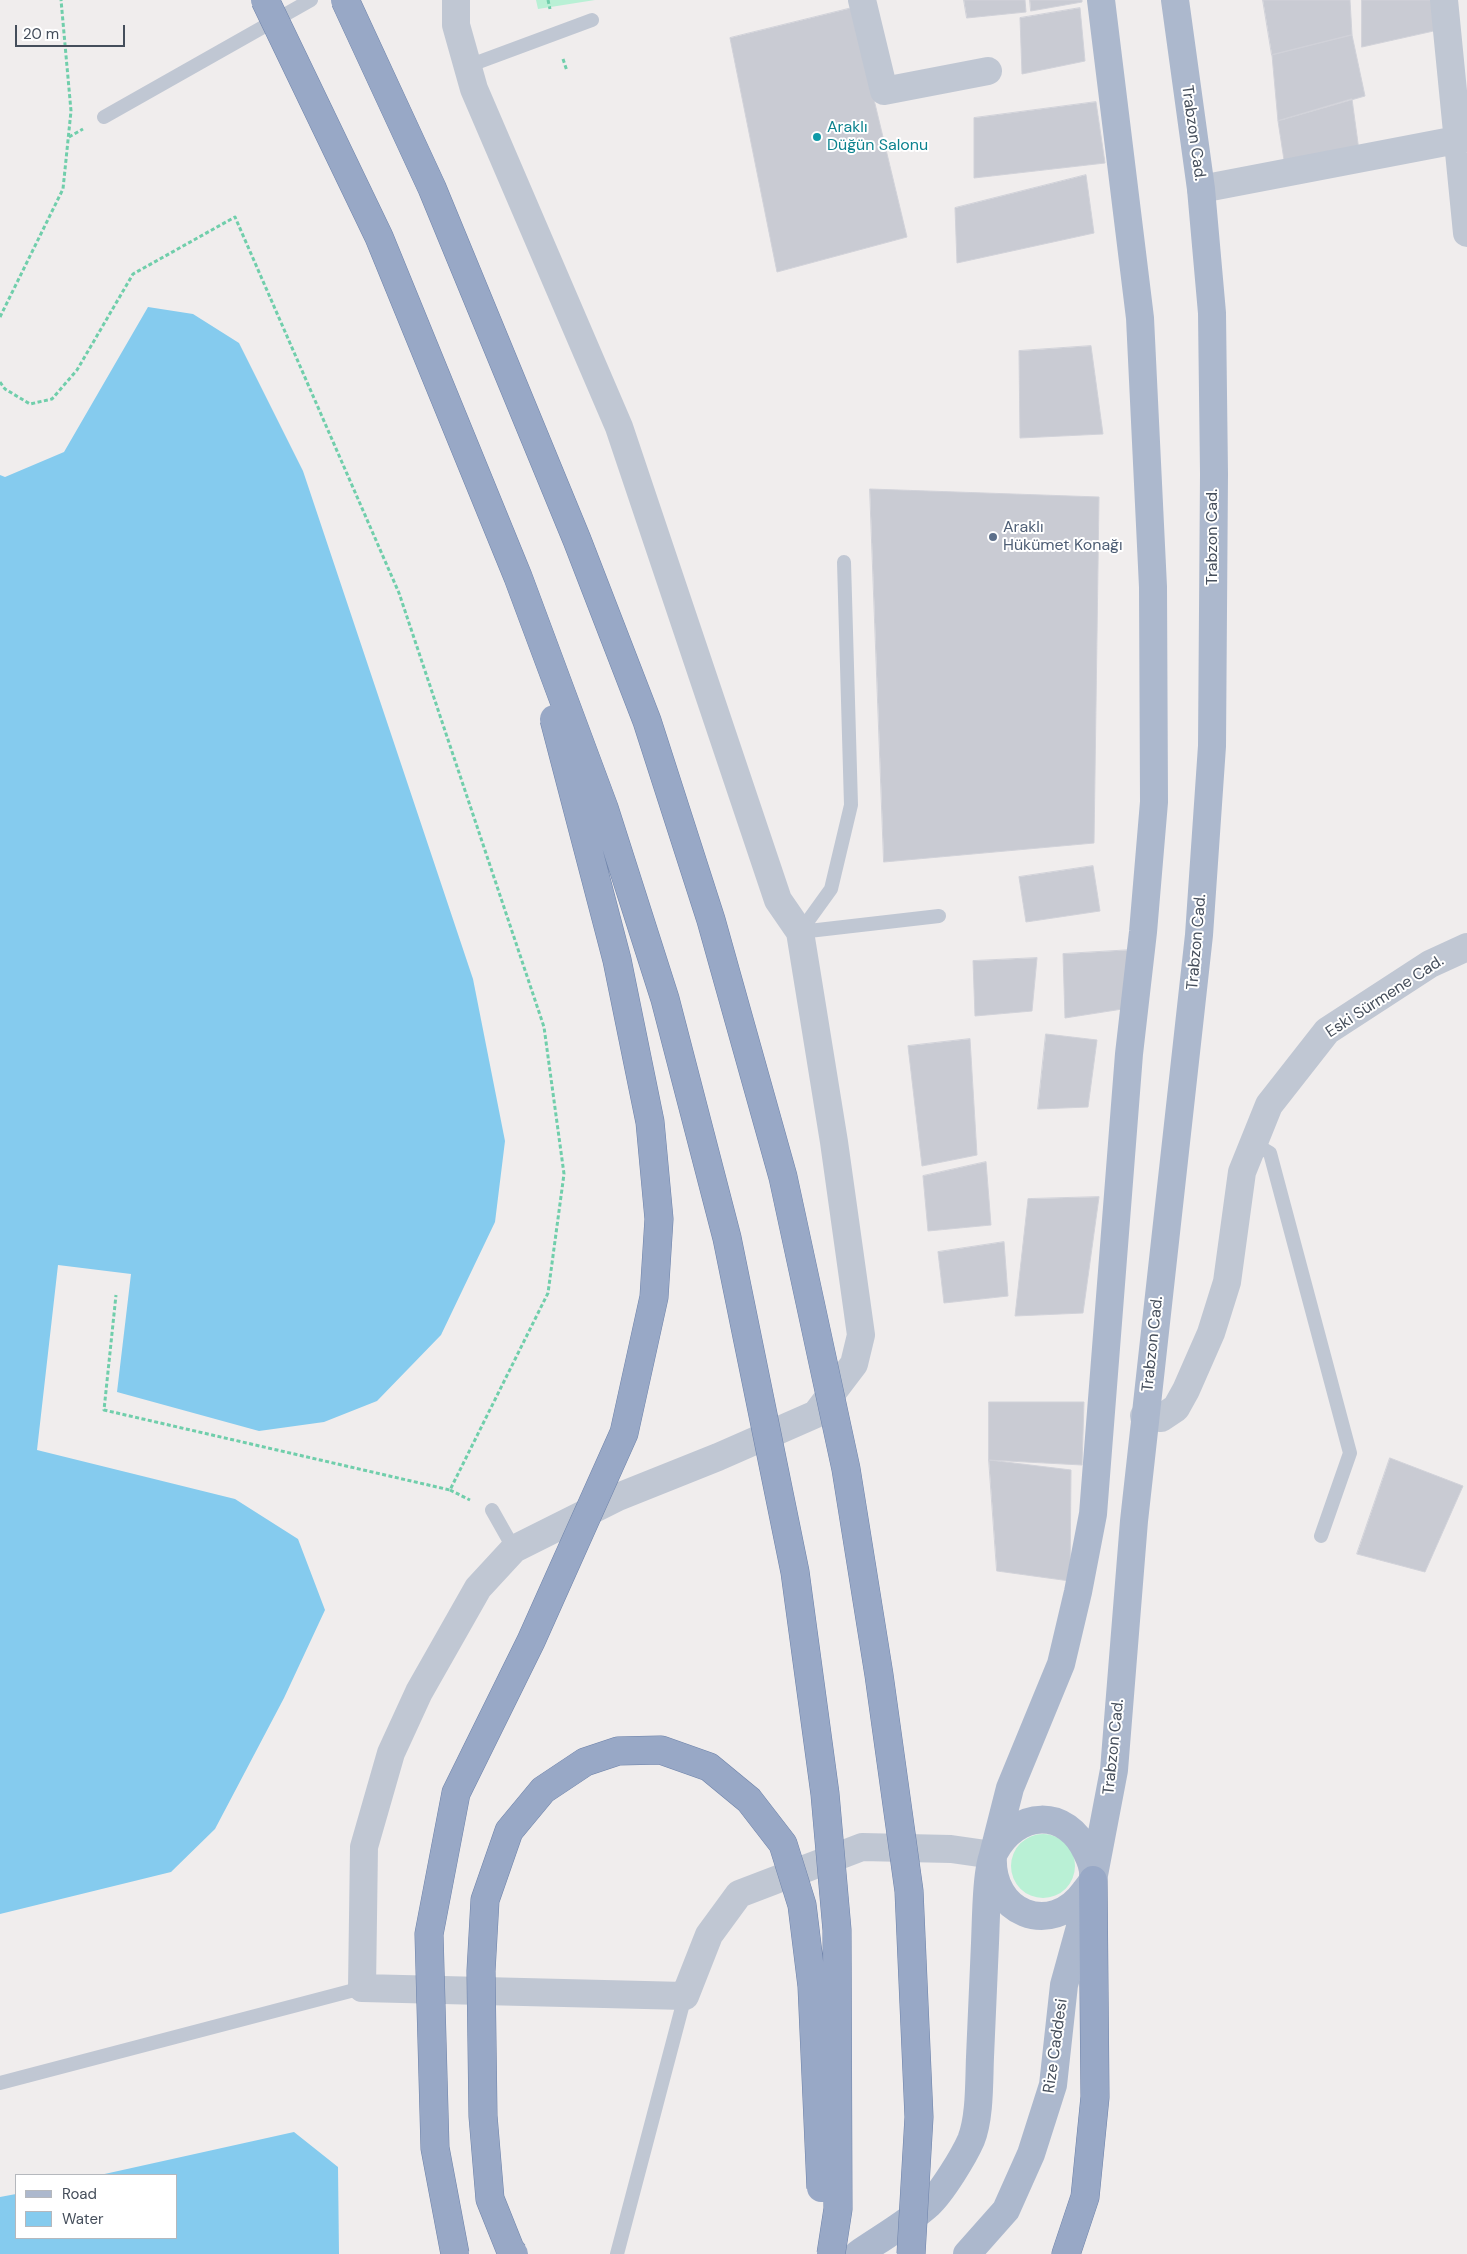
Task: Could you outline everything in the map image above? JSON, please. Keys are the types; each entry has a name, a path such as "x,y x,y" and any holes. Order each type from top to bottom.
{"highway":[{"path":"265,0 379,237 518,577 604,808 665,999 727,1238 795,1572 826,1794 838,1930 838,2208 831,2254"},
{"path":"345,0 432,188 577,540 647,721 711,920 783,1177 846,1469 879,1674 909,1891 919,2118 911,2254"},
{"path":"455,2254 434,2148 429,1934 456,1793 543,1615 624,1433 654,1297 659,1219 650,1122 616,960 518,577"},
{"path":"514,2254 510,2249 490,2199 483,2116 481,1971 485,1900 510,1831 543,1790 585,1762 618,1751 661,1750 709,1767 749,1800 783,1844 802,1905 812,1986 824,2254"},
{"path":"1066,2254 1085,2197 1095,2097 1093,1880"}],"main road":[{"path":"858,2254 930,2203 950,2175 971,2139 979,2098 986,1902 993,1855 1010,1788 1061,1664 1078,1592 1093,1514 1129,1054 1143,932 1154,802 1153,587 1140,318 1101,0"},
{"name":"Trabzon Cad.","path":"1093,1880 1114,1770 1144,1416 1199,935 1212,746 1214,474 1212,313 1201,189 1175,0"},
{"path":"1033,1820 1050,1820 1065,1825 1077,1836 1092,1864 1093,1880 1081,1897 1070,1906 1056,1913 1042,1916 1026,1913 1012,1906 1001,1894 994,1879 993,1855 1006,1834 1018,1825 1033,1820"},
{"name":"Rize Caddesi","path":"968,2254 1006,2210 1031,2154 1053,2085 1064,1985 1093,1880"}],"street":[{"path":"456,0 456,25 474,89 619,427 778,900 800,932 834,1142 861,1335 854,1364 816,1414 618,1497 514,1550 478,1588 419,1692 391,1753 364,1847 362,1988 685,1996 709,1935 739,1894 862,1847 952,1849 993,1855"},
{"path":"862,0 884,91 988,71"},
{"path":"1444,0 1463,138 1467,233"},
{"path":"1201,189 1463,138"},
{"name":"Eski Sürmene Cad.","path":"1144,1416 1161,1418 1176,1408 1192,1379 1207,1342 1227,1282 1242,1172 1269,1105 1327,1031 1430,964 1467,947"}],"lane":[{"path":"104,117 310,0"},
{"path":"468,66 592,20"},
{"path":"800,932 831,890 851,805 844,562"},
{"path":"800,932 939,916"},
{"path":"1254,1143 1270,1153 1350,1453 1321,1536"},
{"path":"492,1510 514,1550"},
{"path":"0,2083 362,1988"},
{"path":"617,2254 685,1996"}],"path":[{"path":"0,317 63,189 71,110 61,0"},
{"path":"0,382 5,389 30,404 52,399 77,370 133,274 235,217 399,593 544,1027 564,1174 548,1293 450,1490 104,1410 116,1295"}],"green space":[{"path":"536,0 595,0 538,9"},
{"path":"1037,1834 1049,1834 1066,1843 1073,1854 1075,1866 1073,1878 1066,1889 1049,1898 1037,1898 1025,1893 1016,1884 1011,1872 1011,1860 1016,1848 1025,1839"}],"water":[{"path":"148,307 193,314 239,343 303,471 473,979 505,1141 495,1222 441,1335 377,1401 324,1422 259,1431 117,1392 131,1274 58,1265 37,1450 235,1499 298,1539 325,1610 284,1698 215,1829 171,1872 0,1914 0,475 5,477 64,452"},
{"path":"294,2132 338,2167 339,2254 0,2254 0,2197 15,2194 15,2239 178,2239 178,2174 105,2174"}],"building":[{"path":"964,0 1025,0 1026,12 967,18"},
{"path":"1030,0 1082,0 1082,2 1031,11"},
{"path":"1263,0 1350,0 1352,35 1272,55"},
{"path":"1362,0 1444,0 1447,28 1362,47"},
{"name":"Araklı Düğün Salonu","path":"852,8 907,237 777,272 730,38"},
{"path":"1080,8 1085,61 1022,74 1020,18"},
{"path":"1352,35 1365,96 1278,121 1272,55"},
{"path":"1352,99 1360,158 1286,173 1278,121"},
{"path":"1096,102 1105,163 974,178 974,118"},
{"path":"1086,175 1094,233 957,263 955,208"},
{"path":"1091,346 1103,434 1020,438 1019,351"},
{"path":"870,489 1099,497 1094,843 884,862"},
{"path":"1093,866 1100,911 1026,922 1019,877"},
{"path":"1132,950 1129,1008 1065,1018 1063,954"},
{"path":"1037,958 1032,1011 975,1016 973,961"},
{"path":"1046,1034 1097,1040 1088,1107 1038,1109"},
{"path":"970,1039 977,1155 922,1166 908,1046"},
{"path":"986,1162 991,1225 928,1231 923,1176"},
{"path":"1099,1197 1083,1313 1015,1316 1028,1199"},
{"path":"1004,1242 1008,1296 944,1303 938,1252"},
{"path":"989,1402 1084,1402 1082,1465 989,1460"},
{"path":"1390,1458 1463,1486 1425,1572 1357,1554"},
{"path":"989,1460 1071,1470 1070,1581 997,1571"}],"place":[{"name":"Araklı Düğün Salonu","path":"817,137"},
{"name":"Araklı Hükümet Konağı","path":"993,537"}]}
